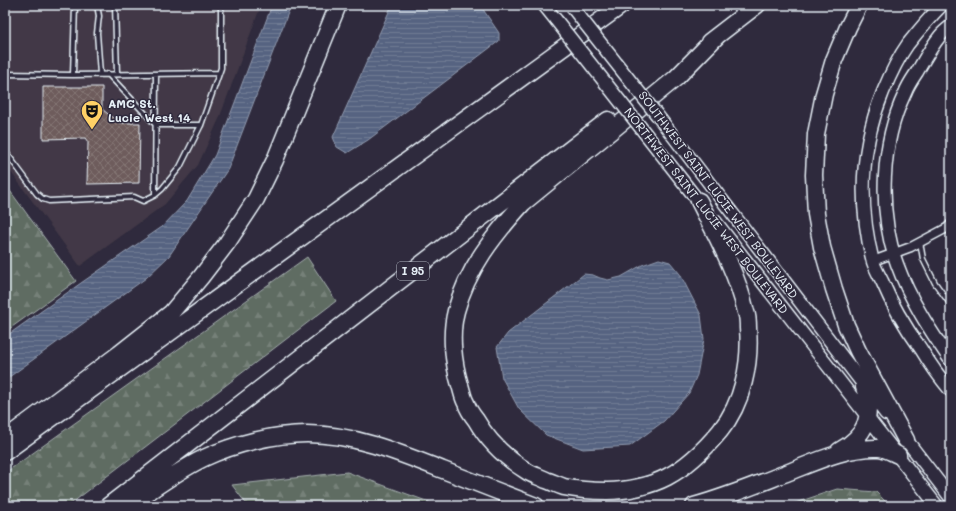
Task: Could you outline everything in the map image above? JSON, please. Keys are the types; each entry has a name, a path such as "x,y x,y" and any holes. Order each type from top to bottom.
{"highway":[{"path":"5,439 119,354 170,313 228,243 256,199 275,160 338,5"},
{"path":"5,452 622,5"},
{"name":"I 95","path":"108,506 757,5"},
{"path":"859,5 834,60 821,108 816,134 814,175 816,214 822,247 846,325 858,351 906,440"},
{"path":"699,201 737,282 747,314 749,342 748,363 741,390 725,425 709,444 688,463 667,477 644,486 619,491 590,491 562,486 529,473 501,453 481,430 466,404 456,372 452,343 455,313 464,286 481,255 504,224 523,203 676,78 718,35"},
{"path":"694,506 736,493 827,457 846,447 864,430 868,404 864,386"},
{"path":"128,506 181,470 205,458 235,446 268,438 307,434 332,436 382,447 422,461 536,506"},
{"path":"827,457 871,448 885,449 898,455"}],"street":[{"name":"NORTHWEST SAINT LUCIE WEST BOULEVARD","path":"544,5 938,506"},
{"path":"942,5 908,45 890,76 878,103 869,134 864,162 863,195 873,260 889,298 940,378 950,388"},
{"name":"SOUTHWEST SAINT LUCIE WEST BOULEVARD","path":"571,6 657,115 951,498"},
{"path":"951,26 940,36 923,60 905,92 895,117 888,144 884,204 896,263 911,298 951,361"},
{"path":"873,260 920,242 947,228 951,224"}],"lane":[{"path":"73,75 75,5"},
{"path":"98,5 99,16 97,33 100,74"},
{"path":"115,5 117,74"},
{"path":"5,150 37,194 43,199 49,201 134,197 143,201 155,196 180,167 201,125 221,68 221,5"},
{"path":"5,74 156,75 219,73"},
{"path":"108,74 156,125 201,125"},
{"path":"155,196 156,75"},
{"path":"920,242 923,259 935,282 951,305"}],"shaded area":[{"path":"5,5 261,5 219,119 198,165 165,204 80,266 5,164"}],"green space":[{"path":"5,184 76,281 5,332"},
{"path":"307,257 336,301 68,506 5,506 5,473"},
{"path":"347,472 440,506 248,506 232,485"},
{"path":"837,489 876,492 890,506 857,506 822,503 812,506 786,506"}],"water":[{"path":"272,5 291,5 228,169 169,256 146,278 5,380 5,337 162,227 187,201 215,155"},
{"path":"392,5 480,5 499,33 499,41 368,140 347,153 337,147 333,137"},
{"path":"659,259 670,262 680,274 701,315 704,339 697,375 689,393 664,421 630,446 583,449 546,435 519,409 502,378 497,347 508,333 584,274 593,275 608,280 621,277 642,265"}],"building":[{"name":"AMC St. Lucie West 14","path":"43,87 102,87 102,109 119,123 140,123 139,183 87,184 88,142 85,138 43,139"}],"place":[{"name":"AMC St. Lucie West 14","path":"92,130"}]}
